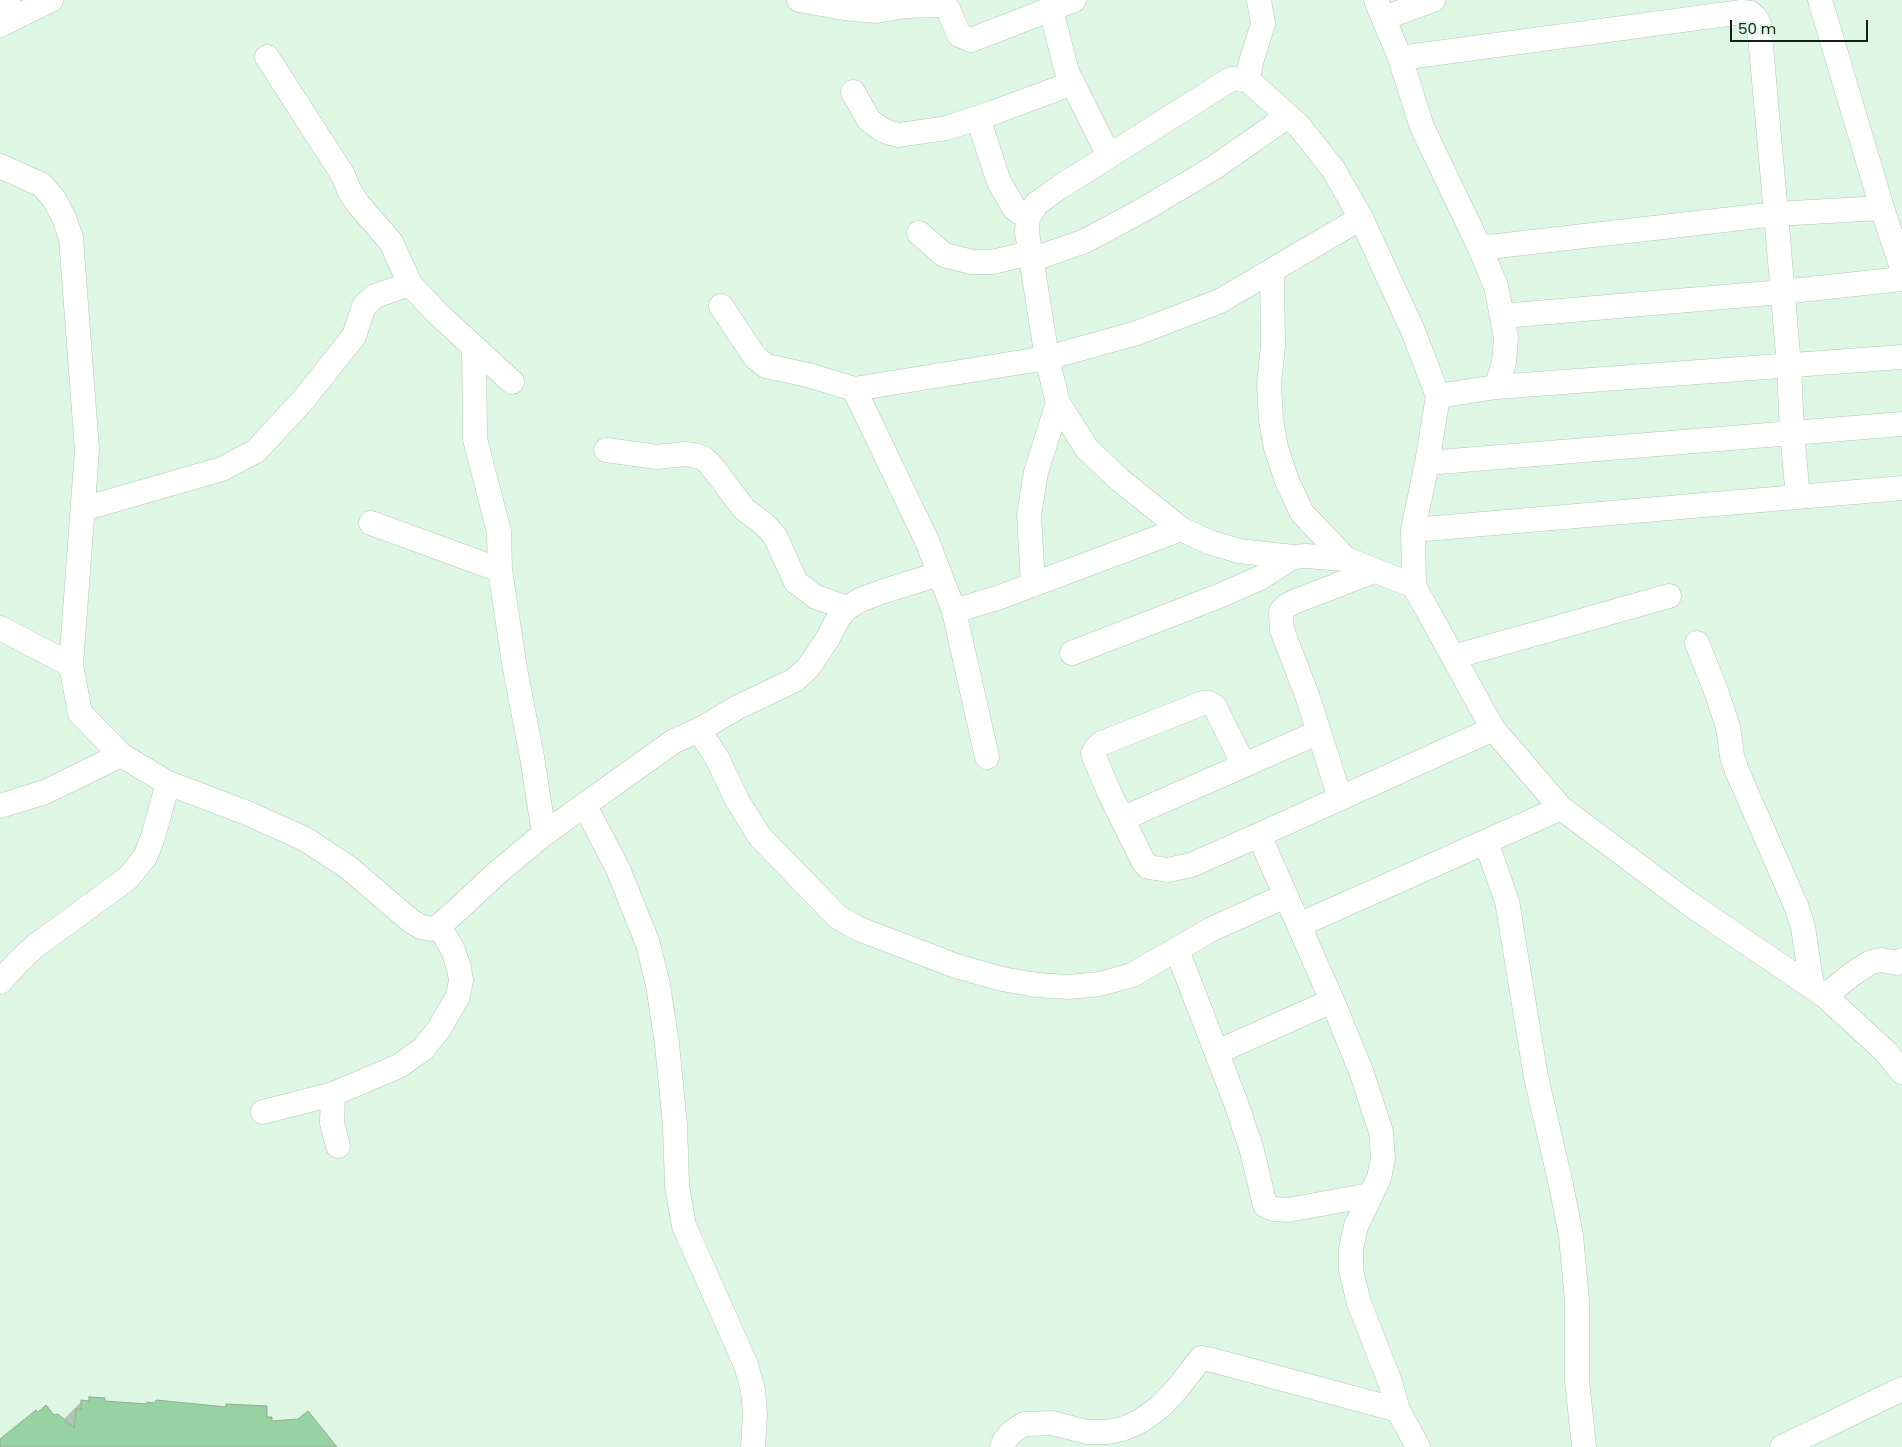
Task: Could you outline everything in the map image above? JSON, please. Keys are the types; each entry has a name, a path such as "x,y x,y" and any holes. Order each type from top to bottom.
{"street":[{"path":"7,14 51,0"},
{"path":"799,0 844,8 876,11 906,6 946,6 959,35 971,40 1074,0"},
{"path":"1248,80 1250,62 1263,24 1259,0"},
{"path":"1433,0 1380,9 1400,58 1422,127 1480,248 1496,286 1506,338 1504,364 1496,386"},
{"path":"1820,0 1882,208 1902,268"},
{"path":"1400,58 1742,12 1750,13 1756,8"},
{"path":"1756,8 1776,214 1798,497"},
{"path":"1051,10 1067,72 1109,156"},
{"path":"267,56 343,175 349,190 358,204 392,242 410,284 437,313 512,382"},
{"path":"1414,586 1346,559 1306,556 1294,558 1239,551 1209,542 1181,529 1127,486 1087,449 1058,403 1047,358 1026,232 1028,218 1036,204 1231,79 1248,80 1299,126 1333,169 1361,218 1413,330 1438,396 1413,530 1414,586 1493,729 1562,808 1680,897 1819,992 1886,1052 1902,1072"},
{"path":"853,92 870,120 881,129 899,135 947,128 1073,83"},
{"path":"919,232 944,256 972,262 992,262 1030,256 1085,241 1141,211 1215,167 1288,116"},
{"path":"978,118 999,182 1014,208 1028,218"},
{"path":"0,166 42,185 54,199 64,218 71,238 87,450 71,665 80,713 121,755 168,783 247,813 305,839 349,868 411,921 421,927 431,929 439,926 498,872 544,834 674,741 699,730 738,707 795,680 808,668 828,638 839,617 847,608 868,597 939,574"},
{"path":"1480,248 1776,214 1882,208"},
{"path":"721,306 755,357 766,366 808,375 854,389 1047,358 1137,332 1220,301 1361,218"},
{"path":"1272,270 1273,346 1269,384 1271,420 1276,448 1302,514 1346,559"},
{"path":"1502,316 1782,292 1902,279"},
{"path":"83,509 222,469 256,451 304,399 354,336 364,306 375,296 410,284"},
{"path":"474,348 475,439 499,532 500,570 515,670 532,757 544,834"},
{"path":"1438,396 1496,386 1902,357"},
{"path":"854,389 927,540 954,611 987,757"},
{"path":"1033,585 1029,516 1036,472 1058,403"},
{"path":"1427,463 1902,424"},
{"path":"606,450 657,457 685,454 703,458 710,464 744,509 764,524 775,536 796,582 816,597 847,608"},
{"path":"1413,530 1902,488"},
{"path":"371,523 500,570"},
{"path":"954,611 1033,585 1181,529"},
{"path":"1072,653 1219,596 1260,578 1294,558"},
{"path":"1340,798 1308,698 1282,630 1281,612 1286,606 1296,601 1374,571"},
{"path":"1453,656 1669,596"},
{"path":"0,628 71,665"},
{"path":"1697,643 1728,727 1732,756 1737,771 1797,908 1819,992"},
{"path":"1244,765 1215,708 1208,703 1102,743 1093,754 1143,861 1148,867 1168,870 1183,867 1259,835 1493,729"},
{"path":"699,730 717,758 737,800 760,836 838,917 859,929 956,966 1002,979 1037,986 1068,987 1100,984 1132,975 1212,929 1284,896"},
{"path":"1122,819 1319,732"},
{"path":"0,806 45,792 121,755"},
{"path":"0,982 34,947 128,878 144,857 153,837 168,783"},
{"path":"585,806 618,869 648,944 658,986 667,1044 675,1125 677,1186 684,1226 746,1365 754,1390 756,1414 753,1447"},
{"path":"1299,924 1562,808"},
{"path":"1259,835 1361,1071 1381,1132 1383,1158 1379,1178 1356,1226 1351,1249 1351,1270 1359,1303 1387,1374 1398,1410 1418,1447"},
{"path":"1486,842 1507,901 1536,1077 1571,1236 1577,1301 1577,1381 1584,1447"},
{"path":"263,1112 333,1094 400,1066 423,1049 444,1022 458,996 461,980 453,950 439,926"},
{"path":"1177,950 1217,1052 1252,1151 1266,1205 1274,1209 1288,1210 1370,1195"},
{"path":"1819,992 1871,962 1881,960 1897,963 1902,960"},
{"path":"1217,1052 1332,1001"},
{"path":"333,1094 332,1124 338,1146"},
{"path":"1002,1447 1013,1431 1024,1424 1052,1423 1087,1432 1107,1432 1122,1429 1139,1422 1160,1407 1178,1389 1201,1358 1398,1410"},
{"path":"1782,1447 1902,1389"}],"building":[{"path":"89,1397 105,1398 105,1401 147,1404 147,1402 155,1403 156,1400 226,1407 226,1404 267,1406 267,1417 272,1417 272,1421 298,1419 308,1411 337,1447 0,1447 0,1439 36,1410 38,1412 46,1405 54,1415 58,1414 74,1428 76,1409 81,1409 81,1400 89,1401"}]}
